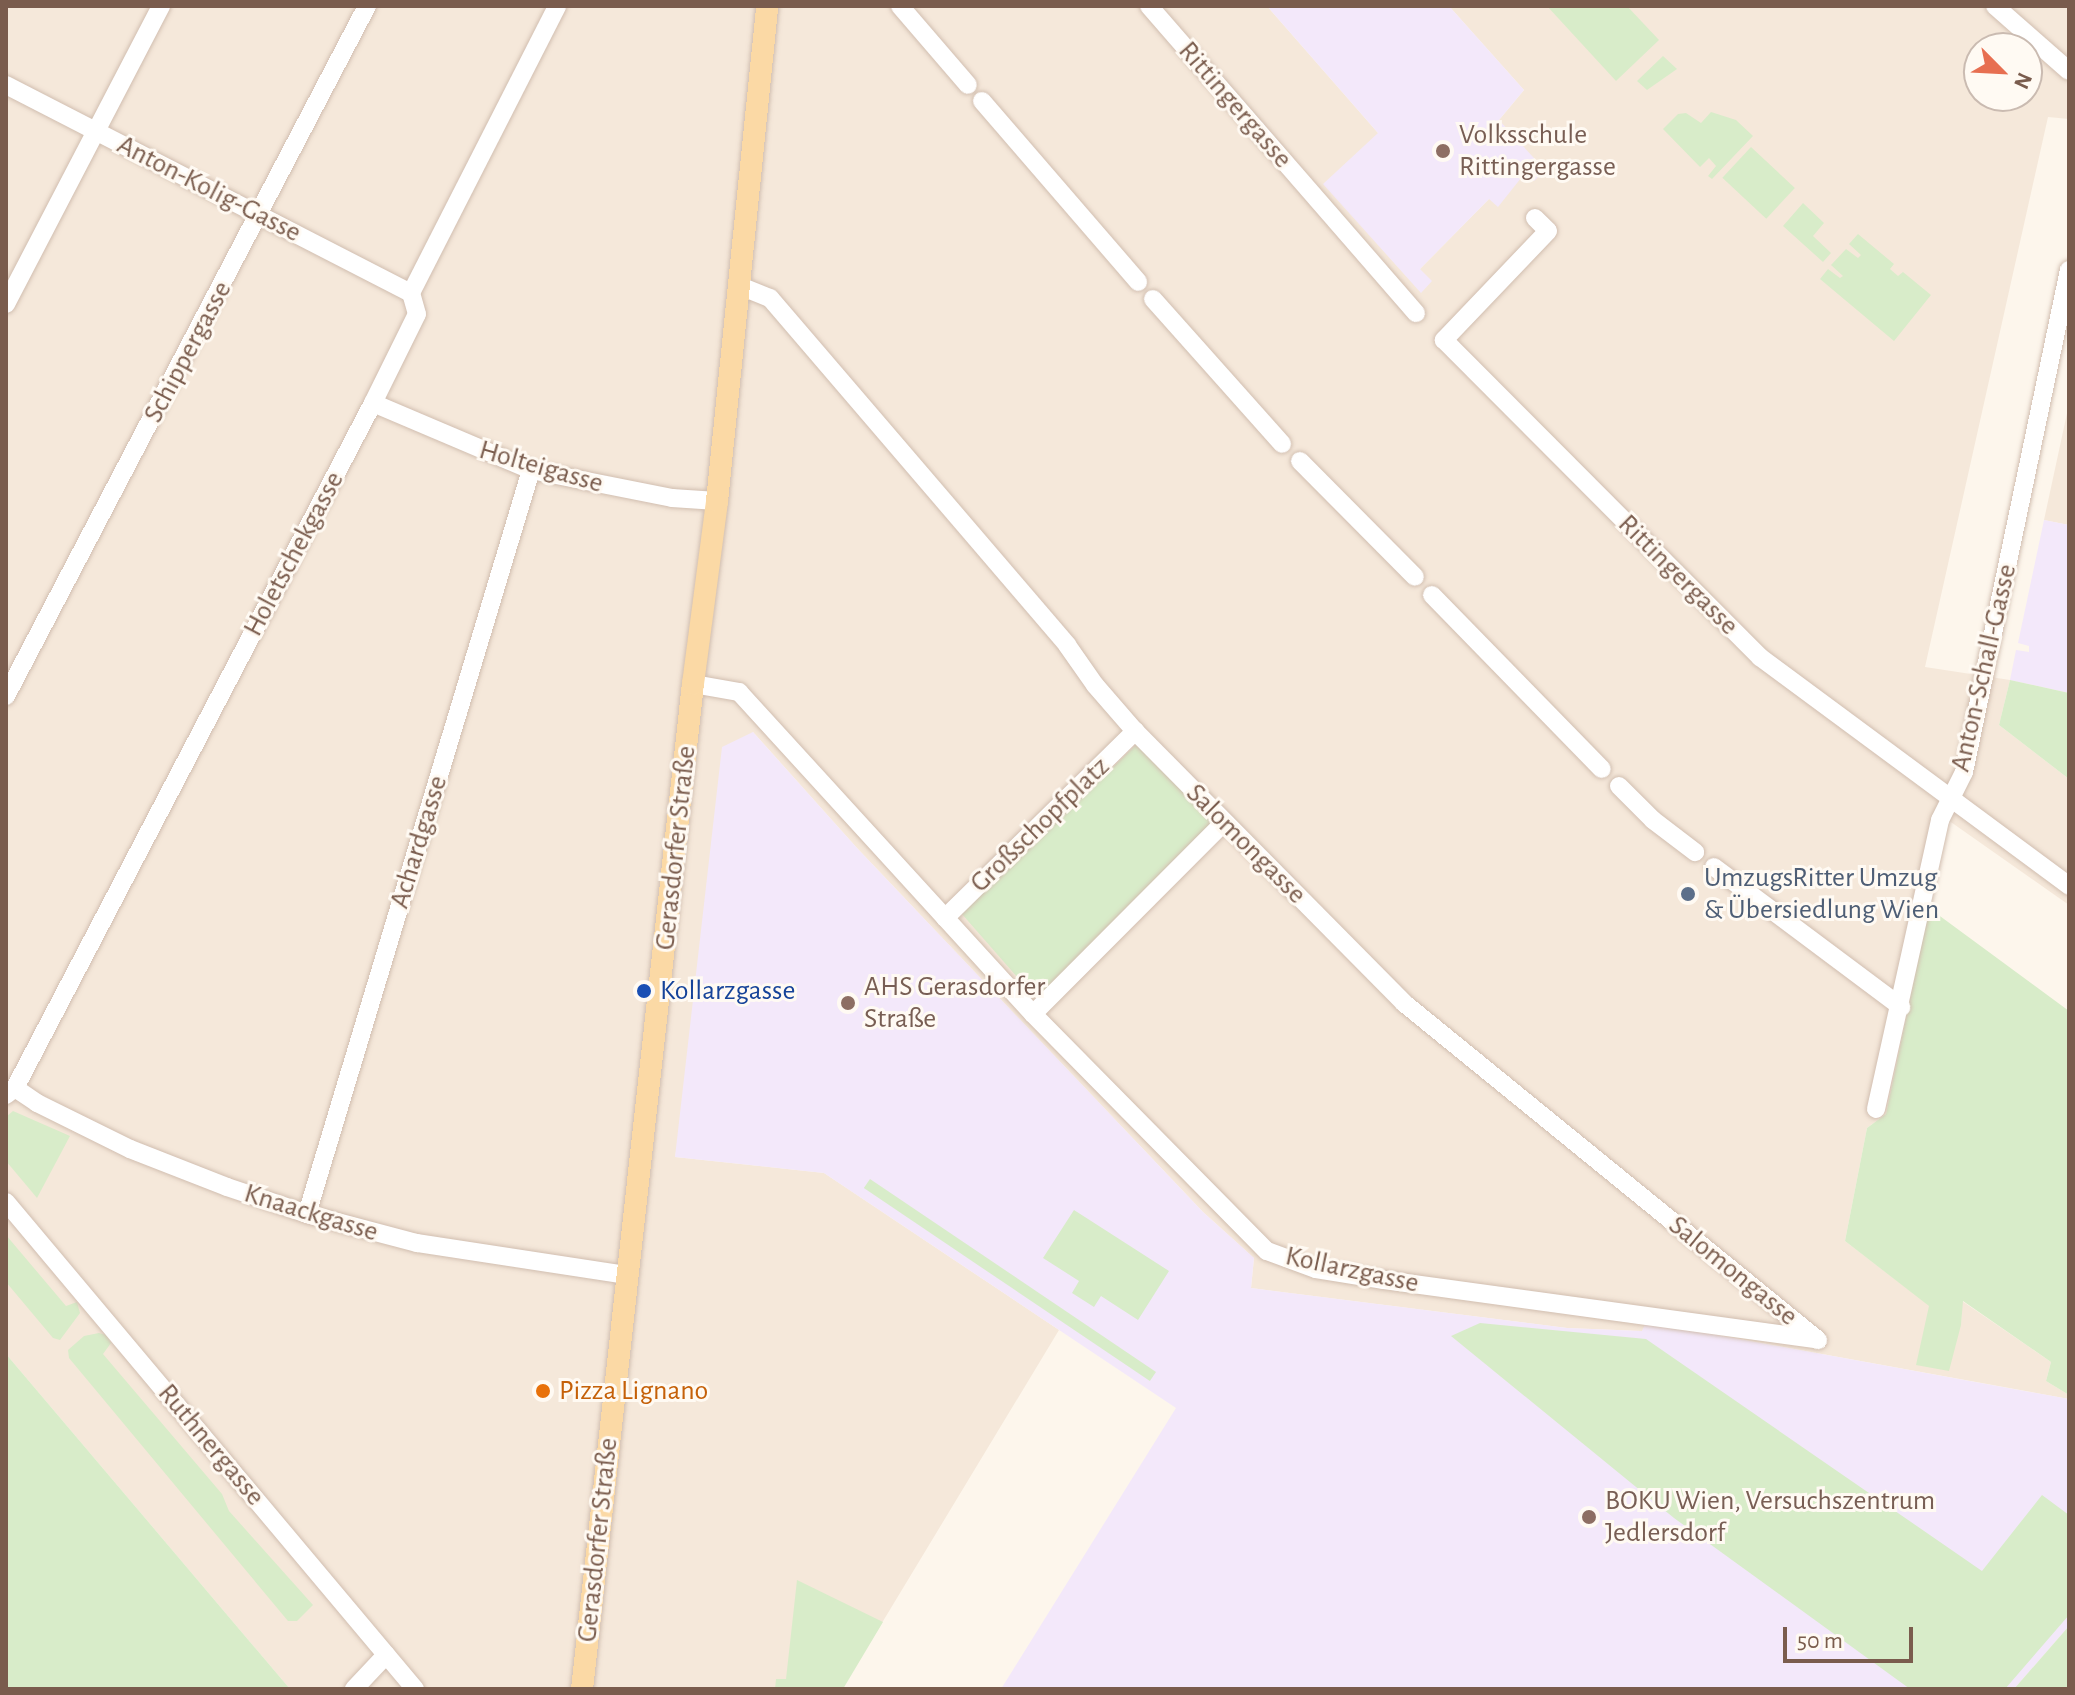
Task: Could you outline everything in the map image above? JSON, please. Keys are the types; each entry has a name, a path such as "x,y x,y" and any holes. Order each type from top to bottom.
{"main road":[{"name":"Gerasdorfer Straße","path":"760,103 767,6"},
{"name":"Gerasdorfer Straße","path":"582,1689 693,684 774,6"}],"street":[{"path":"6,304 161,6"},
{"name":"Schippergasse","path":"6,696 260,216 367,6"},
{"name":"Holetschekgasse","path":"10,1092 373,403 417,314 411,293 557,6"},
{"path":"900,6 968,85"},
{"name":"Rittingergasse","path":"1149,6 1416,313"},
{"path":"1995,6 2069,71"},
{"name":"Anton-Kolig-Gasse","path":"6,85 411,293"},
{"path":"982,101 1138,282"},
{"name":"Rittingergasse","path":"1535,218 1548,231 1444,340 1760,657 2069,886"},
{"name":"Anton-Schall-Gasse","path":"1876,1109 1940,820 1964,772 2069,270"},
{"name":"Salomongasse","path":"740,286 770,298 1067,645 1095,685 1135,731 1404,1003 1818,1340"},
{"path":"1153,299 1282,444"},
{"name":"Holteigasse","path":"373,403 531,470 672,498 717,501"},
{"path":"1300,461 1415,577"},
{"name":"Achardgasse","path":"307,1214 531,470"},
{"path":"1432,595 1602,769"},
{"name":"Kollarzgasse","path":"693,684 739,692 1033,1014 1267,1251 1316,1269 1384,1280 1818,1340"},
{"name":"Großschopfplatz","path":"945,918 1135,731"},
{"path":"1619,786 1653,820 1695,852"},
{"path":"1033,1014 1224,822"},
{"path":"1714,867 1901,1007"},
{"name":"Knaackgasse","path":"10,1092 130,1149 307,1214 433,1246 627,1275"},
{"name":"Ruthnergasse","path":"6,1202 415,1689"},
{"path":"354,1689 386,1655"}],"shaded area":[{"path":"6,6 1267,6 1378,133 1420,269 1489,199 1505,194 1525,173 1499,120 1524,90 1449,6 2069,6 2069,119 2048,117 1925,667 2010,680 1999,725 2069,779 2069,905 1948,820 1886,1114 1867,1128 1845,1241 1930,1306 1961,1325 1962,1301 2051,1362 2046,1381 2069,1395 2069,1399 1647,1322 1642,1331 1567,1328 1251,1288 1254,1258 1203,1212 857,848 753,732 675,1157 824,1173 1059,1330 842,1689 290,1689 6,1354"},
{"name":"Volksschule Rittingergasse","path":"1267,6 1449,6 1524,90 1499,120 1545,170 1534,181 1525,173 1498,207 1489,199 1420,269 1432,281 1421,293 1323,184 1378,133"},
{"path":"2069,404 2069,525 2044,520"},
{"path":"2044,520 2069,525 2069,693 2010,680 2016,650 2029,652 2029,646 2018,643"},
{"name":"BOKU Wien, Versuchszentrum Jedlersdorf","path":"753,732 857,848 1203,1212 1254,1258 1251,1288 1567,1328 1642,1331 1646,1322 2069,1399 2069,1626 2014,1689 1001,1689 1176,1408 824,1173 675,1157 722,747"}],"green space":[{"path":"1547,6 1627,6 1659,40 1616,81"},
{"path":"1663,56 1677,69 1647,90 1637,81"},
{"path":"1711,112 1736,120 1753,136 1712,179 1708,176 1716,166 1709,158 1700,167 1663,129 1678,114 1686,113 1701,123"},
{"path":"1751,147 1795,188 1766,219 1722,178"},
{"path":"1803,203 1824,223 1813,236 1831,253 1823,262 1783,226"},
{"path":"1858,234 1894,264 1890,269 1898,276 1903,272 1931,295 1894,341 1820,279 1828,269 1840,278 1843,276 1831,265 1846,249 1858,258 1861,255 1849,244"},
{"path":"2010,680 2069,693 2069,779 1999,725"},
{"path":"1138,743 1214,824 1041,996 1032,994 961,913 1003,868 1019,858"},
{"path":"1929,908 2069,1011 2069,1395 2046,1381 2051,1362 1963,1301 1961,1325 1949,1371 1916,1365 1929,1306 1845,1241 1867,1128 1886,1114"},
{"path":"13,1111 70,1136 37,1198 6,1161 6,1117"},
{"path":"870,1179 1156,1372 1150,1381 864,1188"},
{"path":"1074,1210 1169,1271 1138,1320 1101,1296 1094,1307 1072,1293 1079,1281 1043,1258"},
{"path":"6,1235 66,1306 77,1302 80,1313 60,1340 53,1338 6,1282"},
{"path":"1480,1323 1646,1339 1982,1571 2042,1495 2069,1515 2069,1615 2005,1689 1910,1689 1674,1518 1451,1336"},
{"path":"106,1335 111,1343 103,1354 222,1494 229,1511 313,1605 297,1621 288,1621 69,1358 68,1350 84,1336"},
{"path":"6,1354 290,1689 6,1689"},
{"path":"797,1580 883,1622 843,1689 775,1689 776,1679 786,1679"},
{"path":"2069,1626 2069,1689 2014,1689"}],"place":[{"name":"Volksschule Rittingergasse","path":"1443,151"},
{"name":"UmzugsRitter Umzug & Übersiedlung Wien","path":"1688,894"},
{"name":"Kollarzgasse","path":"644,991"},
{"name":"AHS Gerasdorfer Straße","path":"848,1003"},
{"name":"Pizza Lignano","path":"543,1391"},
{"name":"BOKU Wien, Versuchszentrum Jedlersdorf","path":"1589,1517"}]}
